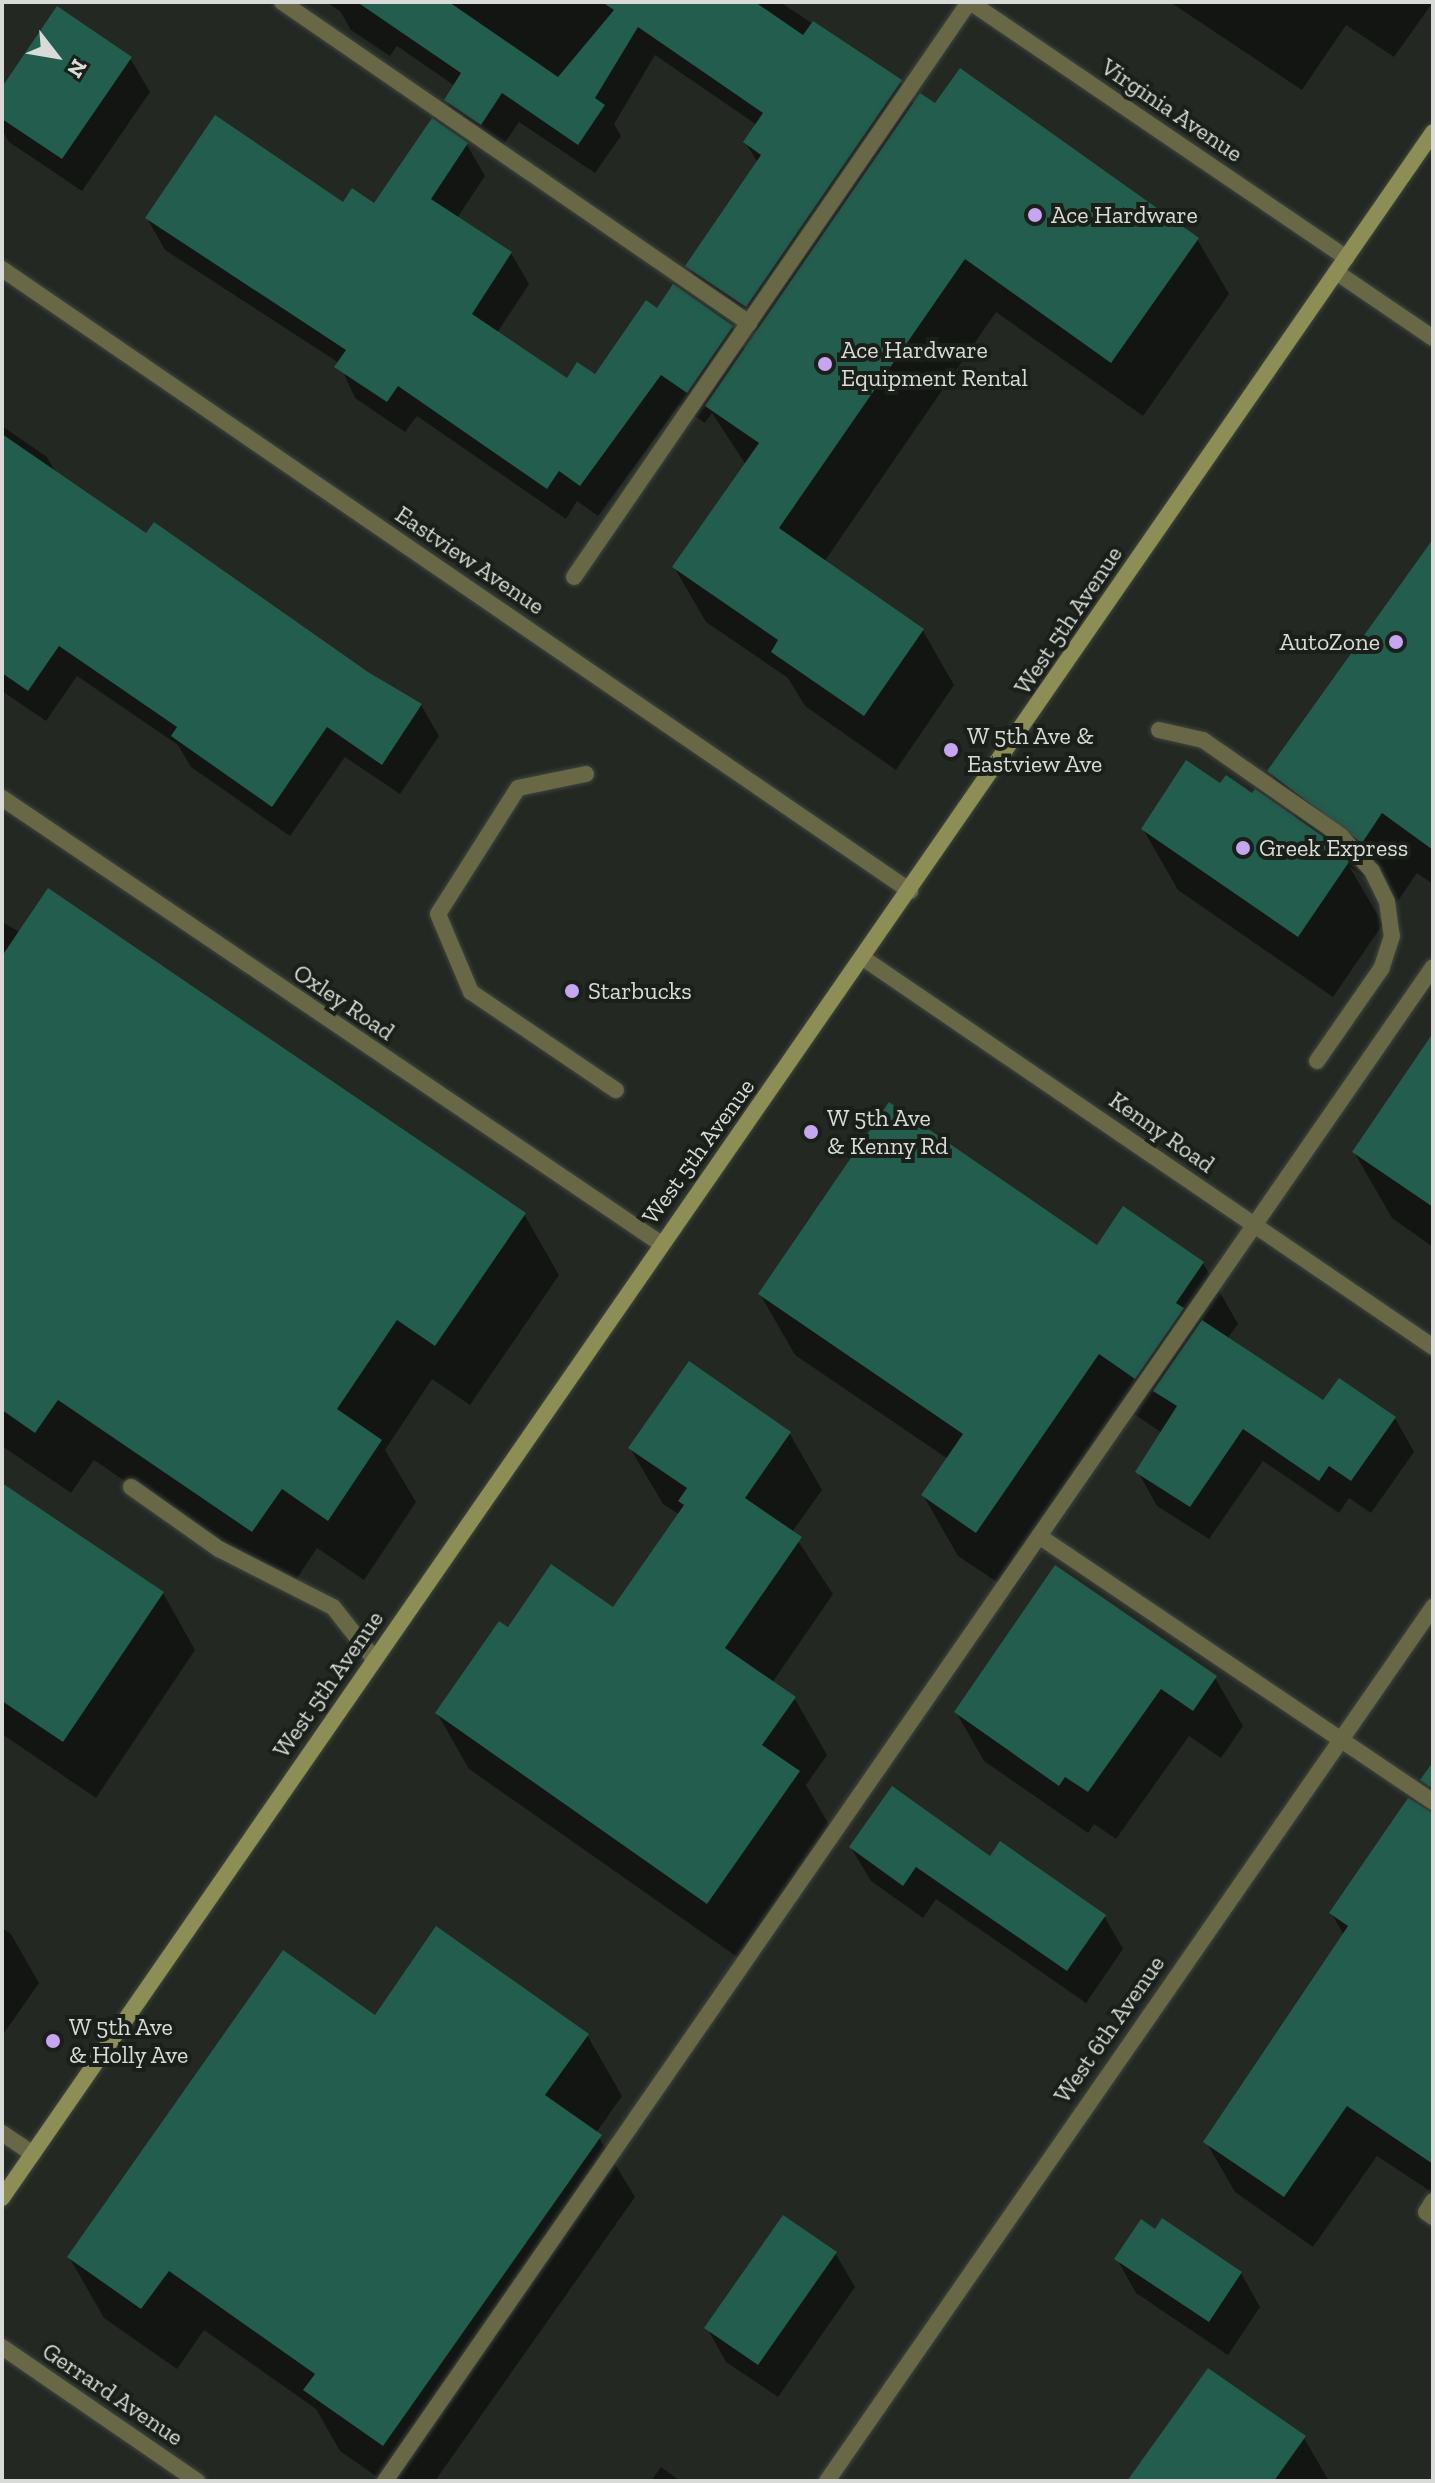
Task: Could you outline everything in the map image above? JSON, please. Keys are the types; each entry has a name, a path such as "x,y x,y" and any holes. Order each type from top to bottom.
{"main road":[{"name":"West 5th Avenue","path":"2,2198 660,1243 910,891 1433,132"}],"street":[{"path":"282,2 749,323"},
{"path":"574,577 970,2"},
{"name":"Virginia Avenue","path":"970,2 1346,258"},
{"name":"Eastview Avenue","path":"2,269 910,891"},
{"path":"1336,272 1433,338"},
{"path":"1159,730 1203,740 1341,836 1372,871 1387,902 1392,936 1381,969 1317,1061"},
{"path":"586,774 518,788 438,914 471,992 616,1090"},
{"name":"Oxley Road","path":"2,798 660,1243"},
{"name":"Kenny Road","path":"863,958 1433,1347"},
{"path":"385,2481 1433,967"},
{"path":"131,1487 219,1549 333,1607 374,1659"},
{"path":"1039,1536 1433,1802"},
{"name":"West 6th Avenue","path":"827,2481 1433,1607"},
{"path":"2,2133 33,2154"},
{"path":"1433,2201 1426,2212 1433,2217"},
{"name":"Gerrard Avenue","path":"2,2347 197,2481"}],"building":[{"path":"357,2 449,2 558,77 614,10 602,2 755,2 803,35 813,21 902,80 746,307 685,266 761,155 743,142 763,113 638,27 595,98 605,105 578,145 502,93 481,125 444,100 461,73"},
{"path":"57,6 132,57 62,159 2,119 2,87"},
{"path":"960,68 1199,238 1111,363 965,259 779,528 924,629 864,716 771,652 778,640 672,567 759,443 705,406 920,93 935,103"},
{"path":"215,115 343,202 352,188 374,203 432,118 468,143 431,199 512,252 472,314 567,378 577,362 595,374 646,300 657,308 673,284 733,326 687,393 661,375 580,486 559,471 547,489 398,386 387,402 334,367 346,350 145,218"},
{"path":"2,434 146,533 154,522 368,672 422,704 382,765 327,727 272,807 171,736 177,727 59,646 28,691 2,673"},
{"name":"AutoZone","path":"1433,539 1433,850 1382,813 1362,843 1267,771"},
{"name":"Greek Express","path":"1186,760 1220,783 1226,775 1252,793 1255,789 1334,844 1349,862 1298,937 1141,829"},
{"path":"48,888 526,1213 435,1346 397,1320 337,1409 382,1440 328,1521 282,1489 252,1532 58,1400 35,1433 2,1410 2,956"},
{"path":"1433,1033 1433,1207 1352,1152"},
{"path":"889,1102 1097,1245 1123,1206 1204,1262 1176,1303 1184,1308 1135,1379 1099,1354 976,1533 921,1495 963,1434 758,1294"},
{"path":"1202,1320 1323,1400 1339,1378 1396,1417 1351,1481 1329,1466 1319,1481 1243,1429 1190,1507 1135,1472 1177,1406 1153,1391"},
{"path":"689,1361 791,1432 745,1498 802,1537 725,1648 796,1697 762,1745 800,1771 707,1904 435,1713 499,1621 508,1627 551,1564 613,1607 684,1505 678,1501 687,1488 628,1448"},
{"path":"2,1483 164,1592 63,1742 2,1701"},
{"path":"1055,1565 1217,1676 1193,1711 1161,1689 1088,1792 1065,1777 1059,1786 954,1712"},
{"path":"1433,1762 1433,1789 1420,1780"},
{"path":"892,1786 990,1856 1000,1841 1106,1915 1067,1971 916,1867 903,1886 849,1847"},
{"path":"1408,1798 1433,1813 1433,2164 1347,2106 1284,2197 1203,2142 1348,1926 1329,1913"},
{"path":"436,1926 589,2034 545,2095 602,2135 383,2446 303,2390 315,2374 169,2271 141,2309 67,2257 283,1950 375,2015"},
{"path":"783,2215 837,2252 758,2365 704,2328"},
{"path":"1162,2218 1242,2272 1209,2322 1114,2259 1141,2219 1155,2229"},
{"path":"1208,2368 1306,2436 1274,2481 1127,2481"}],"place":[{"name":"Ace Hardware","path":"1035,215"},
{"name":"Ace Hardware Equipment Rental","path":"825,364"},
{"name":"AutoZone","path":"1396,642"},
{"name":"W 5th Ave & Eastview Ave","path":"951,750"},
{"name":"Greek Express","path":"1243,848"},
{"name":"Starbucks","path":"572,991"},
{"name":"W 5th Ave & Kenny Rd","path":"811,1132"},
{"name":"W 5th Ave & Holly Ave","path":"53,2041"}]}
